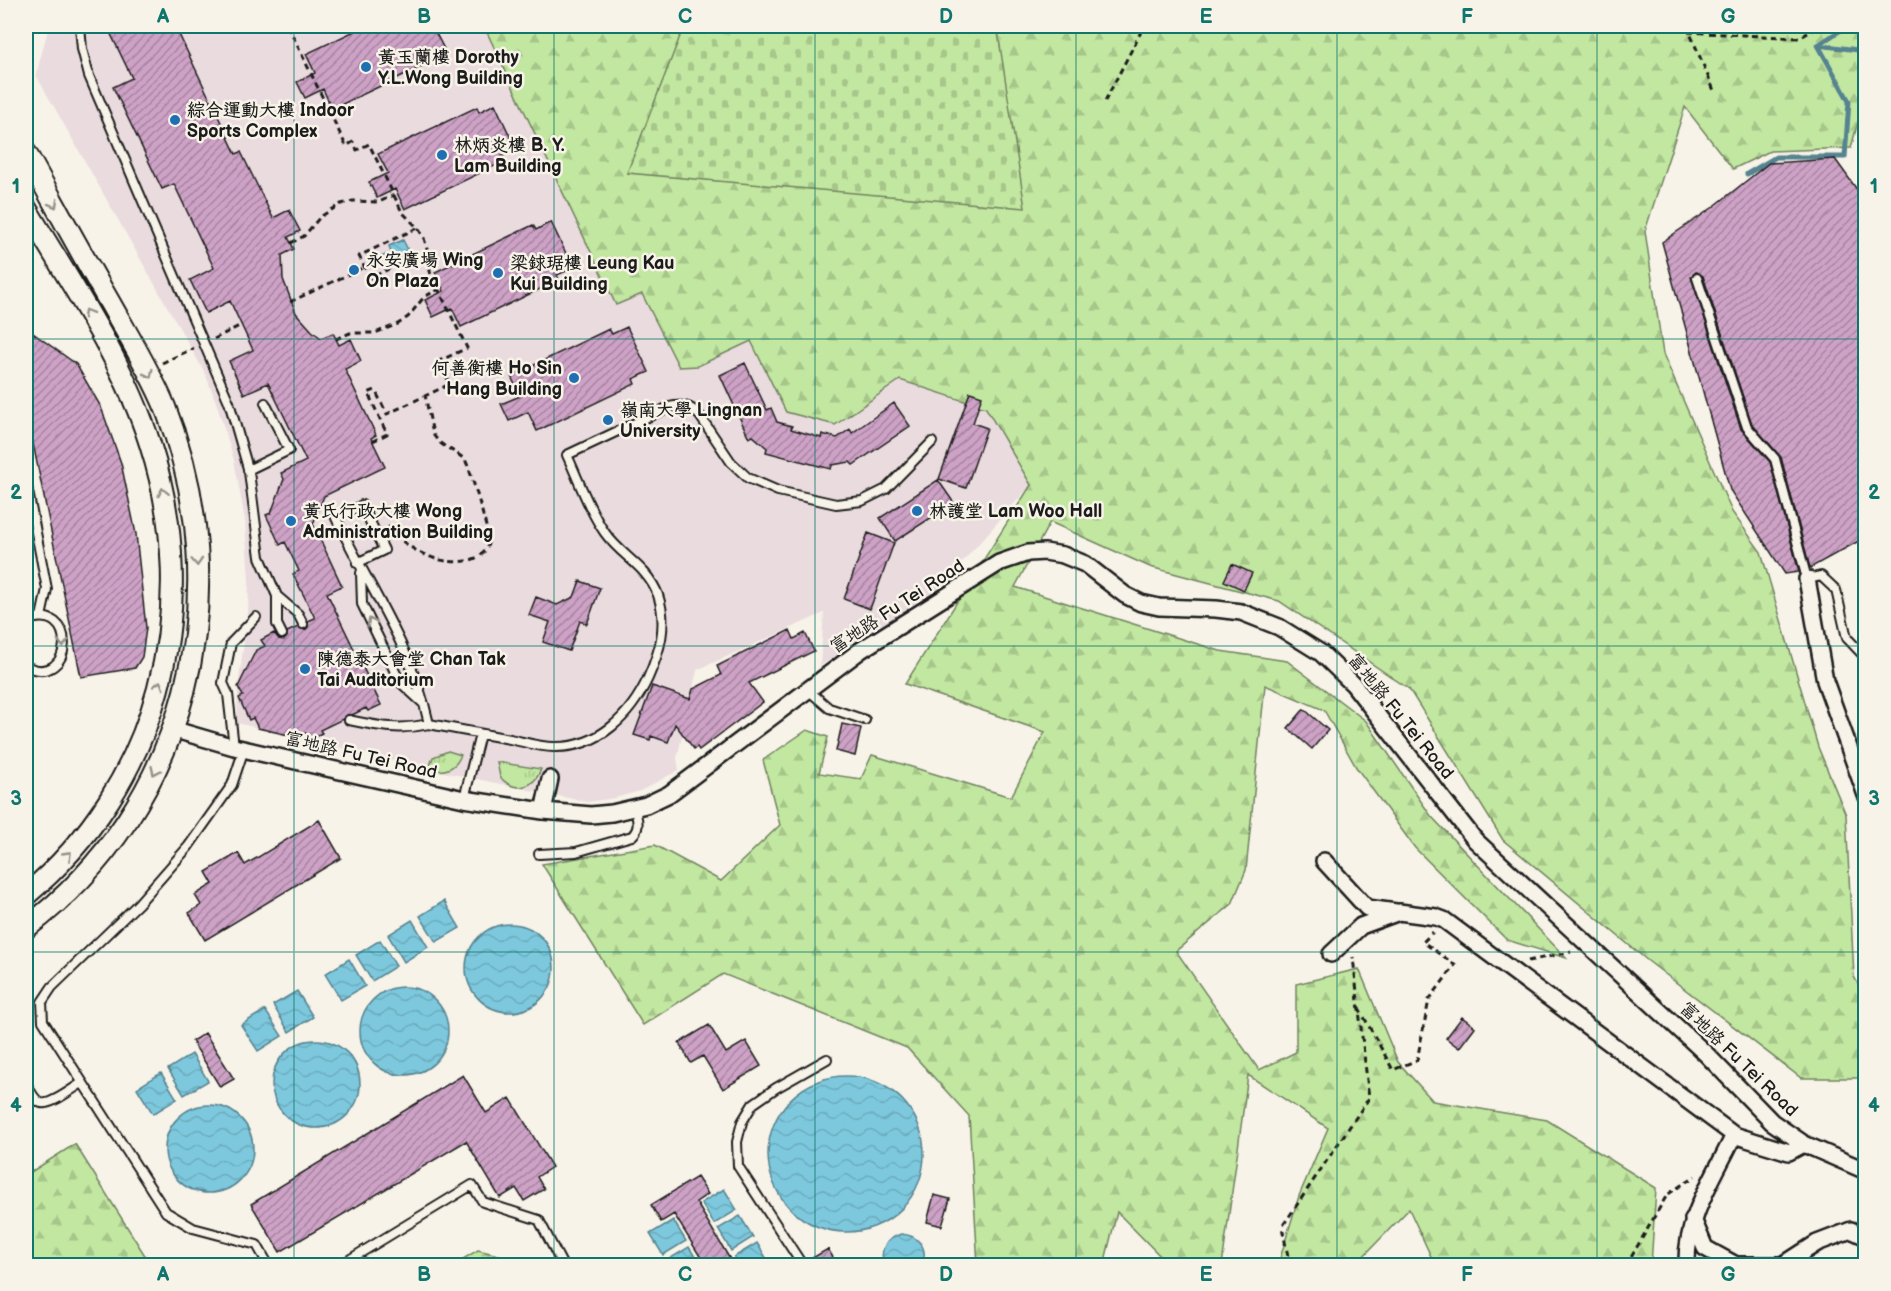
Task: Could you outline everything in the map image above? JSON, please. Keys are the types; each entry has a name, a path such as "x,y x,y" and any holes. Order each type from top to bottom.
{"main road":[{"path":"26,153 151,377 164,405 182,460 193,511 198,591 192,660 172,729 162,755 136,806 109,847 60,900 26,928"},
{"path":"26,208 108,350 139,414 153,454 166,509 172,578 169,632 164,664 154,706 142,735 114,794 97,821 60,864 26,895"}],"street":[{"name":"富地路 Fu Tei Road","path":"172,729 239,748 464,799 543,811 591,815 635,809 659,799 684,784 898,625 999,564 1028,552 1053,552 1078,561 1094,570 1125,595 1141,603 1159,607 1229,610 1253,616 1309,644 1340,669 1475,840 1706,1054 1772,1122 1804,1144 1866,1171"},
{"path":"1808,579 1825,681 1866,795"},
{"path":"543,811 550,778"},
{"path":"1324,861 1367,908 1444,920 1734,1135 1789,1152 1804,1144"},
{"path":"1331,954 1361,926 1399,912"},
{"path":"1687,1266 1687,1251 1693,1219 1734,1135"},
{"path":"1693,1219 1705,1248 1736,1265 1782,1265 1817,1243 1851,1230 1866,1237"}],"lane":[{"path":"80,26 82,49 89,76 216,369 237,428 255,508 260,557 277,596 277,624 282,634"},
{"path":"1698,278 1747,427 1775,459 1808,579 1821,576 1836,590 1847,638 1866,658"},
{"path":"248,470 289,450 266,403"},
{"path":"349,720 390,729 429,724 554,747 581,743 618,723 636,701 660,647 663,634 661,609 653,584 638,564 619,549 605,532 567,455 669,407 686,406 700,416 731,462 748,478 778,491 836,504 862,501 886,489 932,442"},
{"path":"26,481 46,590 41,617"},
{"path":"359,566 384,550 362,505 336,518 359,566 377,596 415,675 429,724"},
{"path":"359,566 362,604 400,682 425,705"},
{"path":"277,596 298,614 303,624"},
{"path":"26,621 41,617 50,620 62,632 65,640 61,658 54,665 37,670 26,666"},
{"path":"256,617 231,643 223,683 228,694 239,748 232,785 188,847 138,904 52,987 42,1002 43,1021 166,1212 193,1228 257,1245 269,1266"},
{"path":"808,690 830,708 865,720"},
{"path":"464,799 480,734"},
{"path":"539,854 584,851 632,836 638,824 635,809"},
{"path":"803,1266 738,1166 737,1142 742,1122 753,1104 827,1059"},
{"path":"26,1083 34,1097 42,1103 50,1103 82,1083"},
{"path":"339,1266 472,1185 483,1202 539,1220 563,1266"}],"path":[{"path":"181,26 183,31 196,26"},
{"path":"288,26 346,146 353,142 357,150 369,144 402,212 418,228 428,250 430,272 466,348 439,361 450,384 387,414 375,390 368,393 387,434 373,441"},
{"path":"1105,101 1144,26"},
{"path":"1687,26 1715,93"},
{"path":"1688,32 1799,38 1820,26"},
{"path":"26,91 32,102 26,110"},
{"path":"291,243 304,236 320,217 341,204 353,201 379,202 394,195"},
{"path":"418,228 359,256 370,278 428,250"},
{"path":"290,302 364,267"},
{"path":"336,339 350,333 375,333 393,327 408,316 424,297 439,289"},
{"path":"386,524 414,549 440,561 470,561 483,553 486,547 488,534 471,471 464,459 445,448 436,439 425,396"},
{"path":"1358,1006 1393,1070 1417,1060 1429,1000 1455,965 1423,942 1444,920"},
{"path":"1505,966 1592,947"},
{"path":"1290,1266 1282,1227 1370,1098 1353,956"},
{"path":"1626,1266 1667,1195 1695,1176"}],"shaded area":[{"name":"嶺南大學 Lingnan University","path":"49,26 484,26 616,305 642,294 679,367 881,229 1031,485 930,598 820,666 824,613 697,670 677,758 679,770 640,791 587,802 429,769 237,723 238,687 248,612 249,581 245,520 234,460 205,373 36,75"}],"green space":[{"path":"484,26 1865,26 1865,96 1851,148 1770,151 1733,169 1685,107 1645,231 1663,354 1732,512 1761,552 1818,747 1846,815 1854,977 1865,996 1865,1078 1801,1078 1648,961 1503,840 1409,689 1279,601 1150,567 1050,522 1015,587 1220,651 1287,661 1366,721 1431,816 1566,958 1507,940 1415,848 1356,767 1324,710 1265,685 1246,870 1232,904 1176,951 1259,1070 1296,1052 1296,984 1359,969 1398,1062 1433,1101 1547,1120 1656,1188 1651,1265 1435,1265 1409,1209 1357,1263 1278,1265 1299,1196 1328,1128 1248,1075 1222,1265 1169,1265 1117,1212 1104,1265 978,1265 969,1116 907,1048 723,974 643,1025 542,864 655,845 721,881 780,825 763,760 807,730 828,737 819,773 861,779 872,755 1011,797 1045,732 905,684 1031,485 986,408 900,380 835,425 786,412 751,341 698,366 679,367 642,294 616,305"},
{"path":"684,26 997,26 1025,208 627,173"},
{"path":"448,751 461,755 456,764 439,771 429,769 433,757"},
{"path":"497,762 541,769 529,785 517,787 500,777"},
{"path":"75,1144 151,1265 26,1265 26,1175"},
{"path":"478,1250 514,1259 517,1265 453,1265"}],"water":[{"path":"403,240 410,254 396,260 392,254 376,264 373,262 391,253 389,246"},
{"path":"444,901 460,928 436,942 420,916"},
{"path":"412,920 428,947 404,962 388,935"},
{"path":"510,924 527,927 541,937 551,951 554,968 551,985 541,999 527,1009 510,1012 493,1009 479,999 469,985 466,968 469,951 479,937 493,927"},
{"path":"380,940 396,966 372,981 356,955"},
{"path":"349,959 365,986 341,1000 325,974"},
{"path":"404,987 421,990 435,1000 445,1014 448,1031 445,1048 435,1062 421,1072 404,1075 387,1072 373,1062 363,1048 360,1031 363,1014 373,1000 387,990"},
{"path":"297,991 313,1017 289,1032 273,1005"},
{"path":"265,1010 282,1036 258,1051 241,1025"},
{"path":"316,1040 333,1043 347,1053 357,1067 360,1084 357,1101 347,1115 333,1125 316,1128 299,1125 285,1115 275,1101 272,1084 275,1067 285,1053 299,1043"},
{"path":"192,1054 208,1081 184,1095 168,1069"},
{"path":"161,1073 177,1099 153,1114 137,1088"},
{"path":"846,1076 861,1077 876,1082 890,1089 901,1099 911,1110 918,1124 923,1139 923,1169 918,1184 911,1198 901,1209 890,1219 876,1226 861,1231 846,1232 831,1231 816,1226 802,1219 791,1209 781,1198 774,1184 769,1169 768,1154 769,1139 774,1124 781,1110 791,1099 802,1089 816,1082 831,1077"},
{"path":"209,1105 226,1108 240,1118 250,1132 253,1149 250,1166 240,1180 226,1190 209,1193 192,1190 178,1180 168,1166 165,1149 168,1132 178,1118 192,1108"},
{"path":"724,1189 737,1210 714,1224 701,1203"},
{"path":"740,1216 753,1237 731,1251 718,1229"},
{"path":"673,1220 686,1241 663,1255 650,1234"},
{"path":"901,1234 912,1237 920,1243 924,1253 922,1265 884,1265 882,1255 887,1242"},
{"path":"757,1243 770,1264 740,1265 734,1257"},
{"path":"689,1247 700,1265 669,1265 666,1261"}],"building":[{"path":"107,26 175,26 236,154 241,152 273,218 289,210 300,231 288,237 294,249 282,255 283,279 296,313 321,338 333,333 339,345 351,339 361,361 345,369 376,435 371,438 385,467 324,496 313,524 342,586 327,593 381,705 368,711 366,708 347,715 320,730 322,733 309,740 306,733 297,737 258,728 253,718 249,720 239,698 243,696 238,687 256,650 265,646 261,640 274,633 279,639 284,640 287,632 298,627 305,630 308,627 308,621 315,618 293,574 299,571 285,542 280,545 266,515 271,513 284,479 281,473 306,461 268,383 244,394 229,361 253,350 230,301 206,313 190,280 214,268 174,184 162,189 113,87 132,78"},
{"name":"黃玉蘭樓 Dorothy Y.L.Wong Building","path":"365,26 432,26 444,49 429,57 431,62 332,109 323,89 305,98 297,82 315,73 306,54"},
{"name":"林炳炎樓 B. Y. Lam Building","path":"495,104 516,149 501,157 503,162 405,209 395,189 377,198 369,182 388,173 378,154 477,107 479,112"},
{"path":"1835,159 1866,202 1866,537 1810,568 1781,457 1752,424 1703,276 1696,272 1691,277 1741,429 1770,462 1799,572 1785,574 1730,490 1662,242 1712,208 1769,163"},
{"name":"梁銶琚樓 Leung Kau Kui Building","path":"551,222 573,268 557,275 559,280 461,327 452,308 433,317 425,300 444,291 435,272 533,225 536,230"},
{"name":"何善衡樓 Ho Sin Hang Building","path":"627,327 649,372 633,379 635,384 537,431 528,412 509,421 501,404 520,396 511,376 609,329 612,334"},
{"path":"26,328 76,364 101,407 121,463 136,534 146,628 142,657 135,668 81,677 29,424 26,419"},
{"path":"745,363 767,410 771,408 777,422 792,426 791,429 821,438 822,434 837,438 850,429 852,433 894,403 910,426 853,465 850,462 832,465 831,469 766,452 767,448 753,436 749,438 720,375"},
{"path":"970,392 982,396 973,423 987,428 966,488 939,479"},
{"path":"938,480 954,503 895,541 880,518"},
{"path":"868,533 894,543 870,609 844,599"},
{"path":"1232,564 1252,573 1244,590 1224,581"},
{"path":"580,581 600,588 587,624 580,621 569,651 543,642 550,622 529,615 536,597 557,605 574,597"},
{"path":"790,630 794,639 805,633 814,651 749,683 763,702 699,750 697,747 694,749 675,724 668,742 651,736 650,740 634,735 652,686 690,699 693,689 721,675 717,666"},
{"path":"1304,709 1328,730 1312,749 1288,728"},
{"path":"842,724 861,728 855,756 836,751"},
{"path":"319,820 341,858 205,940 189,913 201,905 195,895 213,884 206,872 238,853 245,865"},
{"path":"1462,1017 1475,1027 1459,1048 1446,1038"},
{"path":"709,1025 726,1053 746,1041 761,1066 723,1089 703,1056 691,1063 679,1043"},
{"path":"205,1033 234,1079 220,1087 192,1041"},
{"path":"463,1075 486,1113 510,1098 552,1167 537,1177 544,1189 524,1201 516,1188 500,1198 466,1141 280,1252 251,1204"},
{"path":"697,1177 708,1194 696,1202 734,1266 706,1266 674,1214 661,1222 651,1205"},
{"path":"934,1195 950,1199 942,1226 927,1222"},
{"path":"828,1249 838,1266 809,1266 807,1261"}],"waterway":[{"path":"1747,174 1776,157 1845,157 1849,101 1818,45 1847,26"},
{"path":"1818,45 1866,51"}],"place":[{"name":"黃玉蘭樓 Dorothy Y.L.Wong Building","path":"366,67"},
{"name":"綜合運動大樓 Indoor Sports Complex","path":"175,120"},
{"name":"林炳炎樓 B. Y. Lam Building","path":"442,155"},
{"name":"永安廣場 Wing On Plaza","path":"354,270"},
{"name":"梁銶琚樓 Leung Kau Kui Building","path":"498,273"},
{"name":"何善衡樓 Ho Sin Hang Building","path":"574,378"},
{"name":"嶺南大學 Lingnan University","path":"608,420"},
{"name":"林護堂 Lam Woo Hall","path":"917,511"},
{"name":"黃氏行政大樓 Wong Administration Building","path":"291,521"},
{"name":"陳德泰大會堂 Chan Tak Tai Auditorium","path":"305,669"}]}
